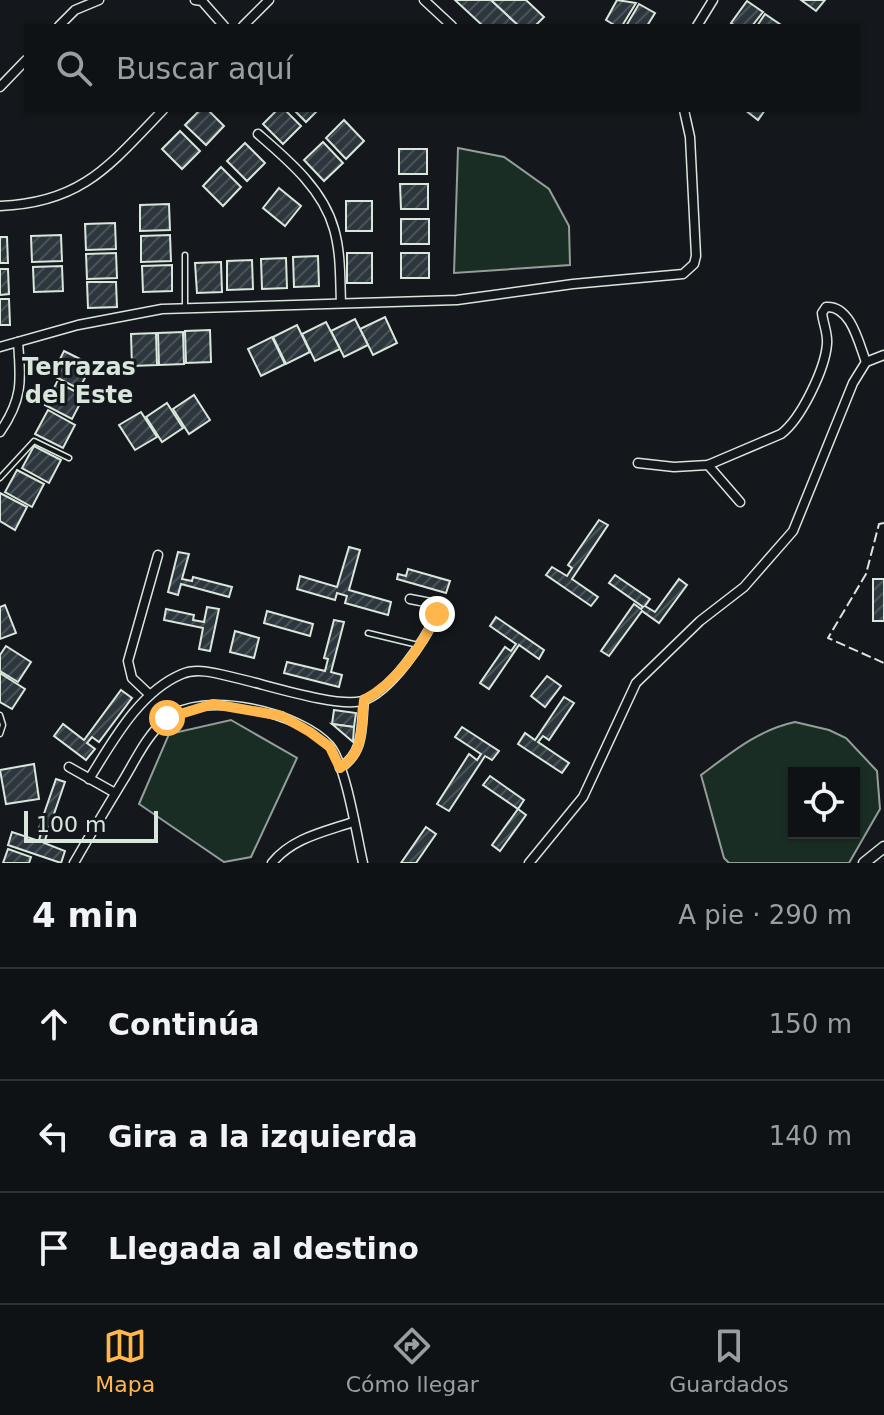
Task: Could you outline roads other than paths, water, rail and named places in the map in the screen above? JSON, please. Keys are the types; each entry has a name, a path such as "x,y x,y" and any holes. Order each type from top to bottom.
{"street":[{"path":"61,24 75,10 99,0"},
{"path":"195,0 202,1 222,24"},
{"path":"245,24 269,0"},
{"path":"424,0 450,24"},
{"path":"698,24 713,0"},
{"path":"0,87 24,62"},
{"path":"0,206 35,203 86,183 104,171 161,112"},
{"path":"0,347 127,314 162,309 457,300 573,284 683,274 694,264 696,256 690,137 684,112"},
{"path":"258,134 292,163 323,205 334,228 341,303"},
{"path":"638,463 674,467 708,465 781,434 807,397 824,360 827,343 822,313 826,307 834,306 845,313 866,362"},
{"path":"0,432 17,405 21,375 18,342"},
{"path":"529,863 583,797 636,683 700,621 744,587 793,531 853,383 866,362 884,355"},
{"path":"708,465 740,502"},
{"path":"150,695 132,678 128,661 158,555"},
{"path":"89,779 117,735 150,695 176,677 196,671 339,701 364,700 385,686 418,645 437,614 436,604 410,599"},
{"path":"340,768 358,751 364,700"},
{"path":"74,863 146,741 167,718 213,704 282,716 330,747 340,768 363,863"},
{"path":"69,767 115,793"},
{"path":"272,863 300,841 353,822"},
{"path":"864,863 884,847"}],"lane":[{"path":"185,255 185,309"},
{"path":"0,478 34,441 69,458"},
{"path":"368,633 418,645"},
{"path":"0,715 3,725 0,734"}],"district":[{"name":"Terrazas del Este","path":"79,381"}]}
